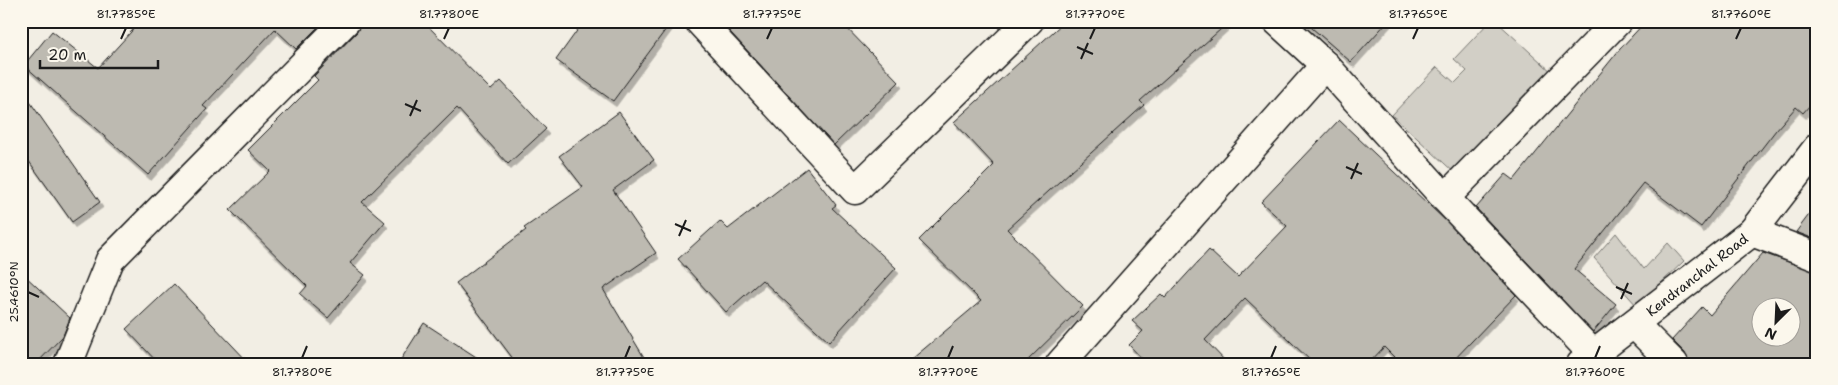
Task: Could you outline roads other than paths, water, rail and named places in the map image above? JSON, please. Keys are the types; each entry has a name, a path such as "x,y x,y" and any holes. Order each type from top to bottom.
{"street":[{"path":"68,364 110,260 346,21"},
{"path":"699,21 855,190 1030,21"},
{"path":"1277,21 1326,65 1587,359"},
{"path":"1445,198 1618,21"},
{"path":"1060,364 1326,65"},
{"name":"Kendranchal Road","path":"1587,359 1752,232 1817,148"},
{"path":"1752,232 1817,257"},
{"path":"1634,324 1674,364"}]}
